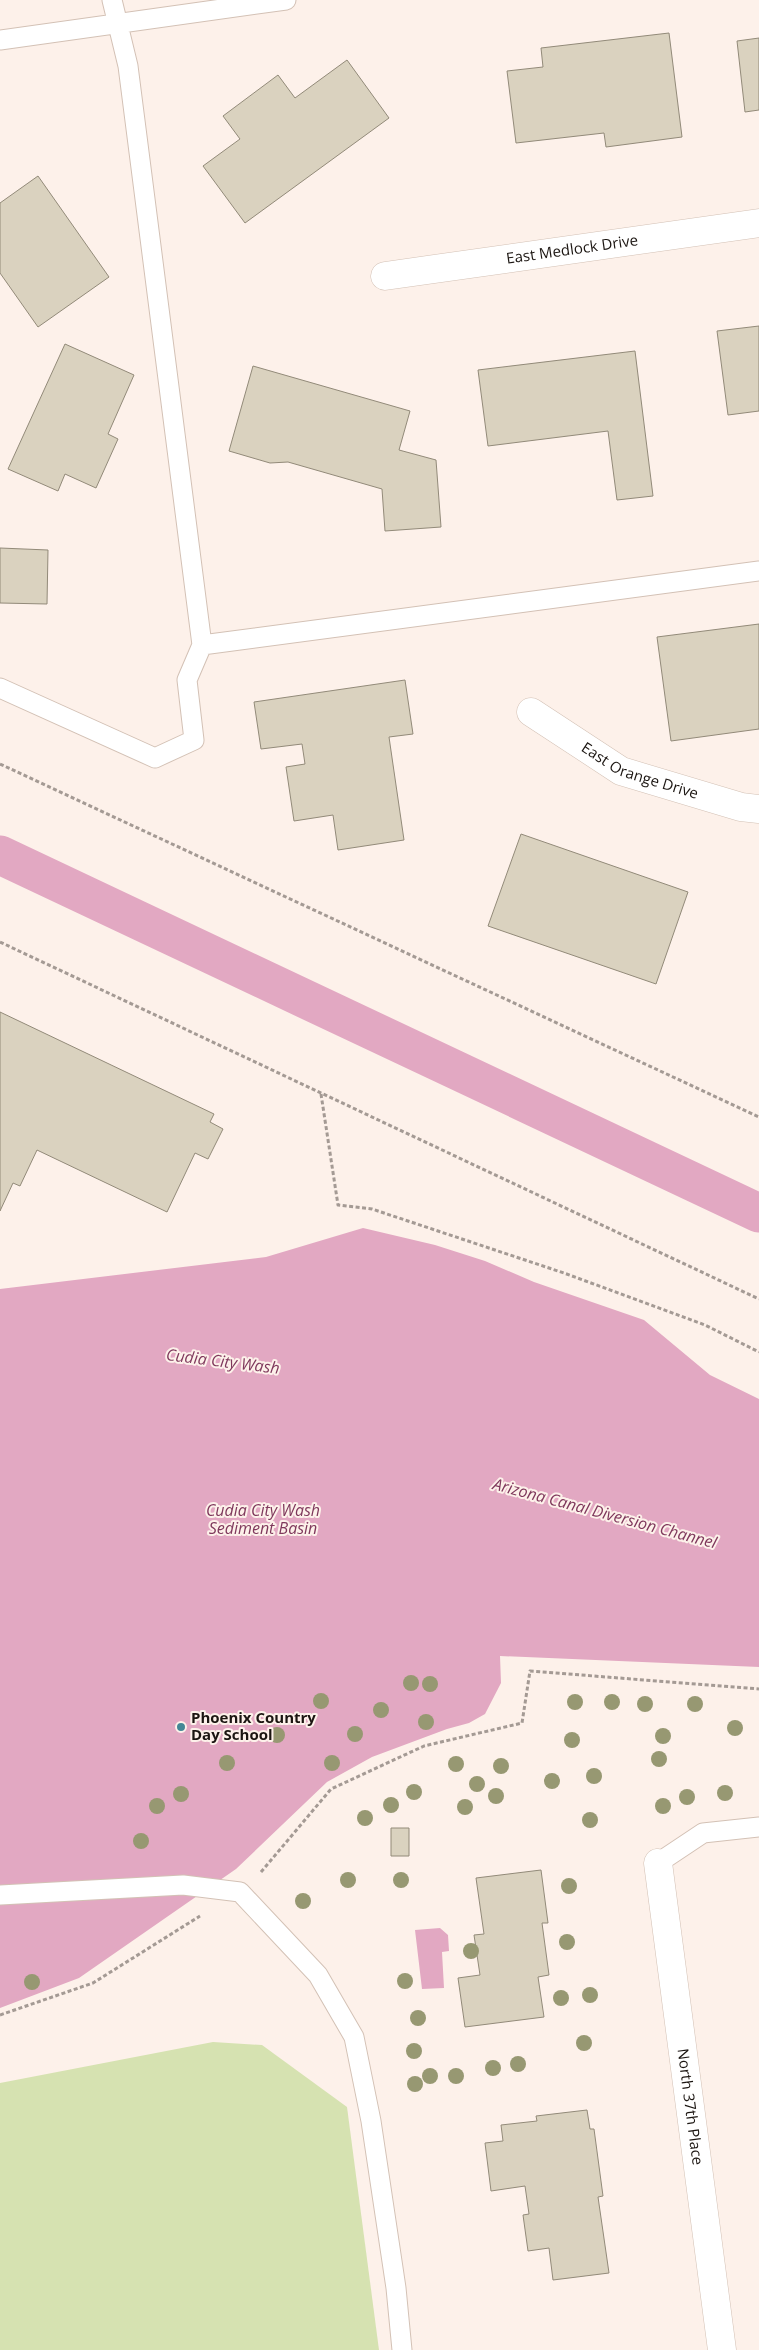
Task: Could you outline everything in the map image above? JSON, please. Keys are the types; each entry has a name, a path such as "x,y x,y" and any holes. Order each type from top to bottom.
{"street":[{"name":"East Medlock Drive","path":"384,276 759,224"},
{"name":"East Orange Drive","path":"531,712 620,771 741,807 759,809"},
{"name":"North 37th Place","path":"658,1863 722,2350"}],"lane":[{"path":"0,688 154,758 194,740 187,680 202,645 128,66 112,0"},
{"path":"0,40 286,0"},
{"path":"202,645 759,571"},
{"path":"658,1863 703,1834 759,1827"},
{"path":"0,1895 183,1885 240,1892 318,1975 354,2037 371,2121 396,2288 402,2350"}],"path":[{"path":"0,764 759,1117"},
{"path":"0,942 759,1299"},
{"path":"321,1093 338,1205 372,1209 564,1274 705,1325 759,1352"},
{"path":"0,2015 93,1983 249,1886 331,1789 424,1746 522,1723 530,1671 759,1689"}],"green space":[{"path":"213,2042 262,2045 347,2107 379,2350 0,2350 0,2083"}],"water":[{"name":"Cudia City Wash Sediment Basin","path":"363,1228 435,1245 485,1261 534,1282 644,1320 710,1375 759,1399 759,1667 500,1656 501,1683 485,1714 469,1723 447,1729 372,1757 327,1782 236,1869 79,1978 0,2008 0,1289 266,1257"},
{"path":"440,1928 448,1935 449,1951 442,1952 444,1988 422,1989 415,1930"}],"building":[{"path":"669,33 682,137 606,147 604,133 516,143 507,71 543,67 541,48"},
{"path":"759,38 759,110 745,112 737,41"},
{"path":"347,60 389,118 245,223 203,166 240,139 223,116 278,75 295,98"},
{"path":"38,176 109,277 38,327 0,273 0,203"},
{"path":"759,326 759,411 728,415 717,331"},
{"path":"65,344 134,375 108,434 118,439 96,488 65,474 58,491 8,469"},
{"path":"635,351 653,496 617,500 608,431 488,446 478,370"},
{"path":"253,366 410,411 399,450 436,460 441,527 385,531 382,489 288,462 270,463 229,451"},
{"path":"0,548 48,550 47,604 0,603"},
{"path":"759,624 759,729 671,741 657,637"},
{"path":"405,680 413,734 389,737 404,840 338,850 333,815 294,821 286,767 305,764 302,744 261,749 254,702"},
{"path":"521,834 688,892 656,984 488,926"},
{"path":"0,1012 214,1114 210,1122 223,1129 208,1159 195,1153 167,1212 37,1150 20,1186 13,1183 0,1211"},
{"path":"391,1828 409,1828 409,1856 391,1856"},
{"path":"541,1870 548,1923 542,1923 549,1975 538,1977 544,2017 465,2027 458,1978 480,1975 474,1935 484,1934 476,1878"},
{"path":"587,2110 590,2129 594,2129 603,2196 598,2197 609,2273 553,2280 549,2248 528,2251 523,2215 529,2214 525,2186 491,2191 485,2143 503,2141 501,2125 537,2121 536,2116"}],"waterway":[{"path":"0,855 759,1213"}],"place":[{"name":"Phoenix Country Day School","path":"181,1727"}],"water label":[{"name":"Cudia City Wash","path":"223,1361"},
{"name":"Arizona Canal Diversion Channel","path":"605,1513"}]}
